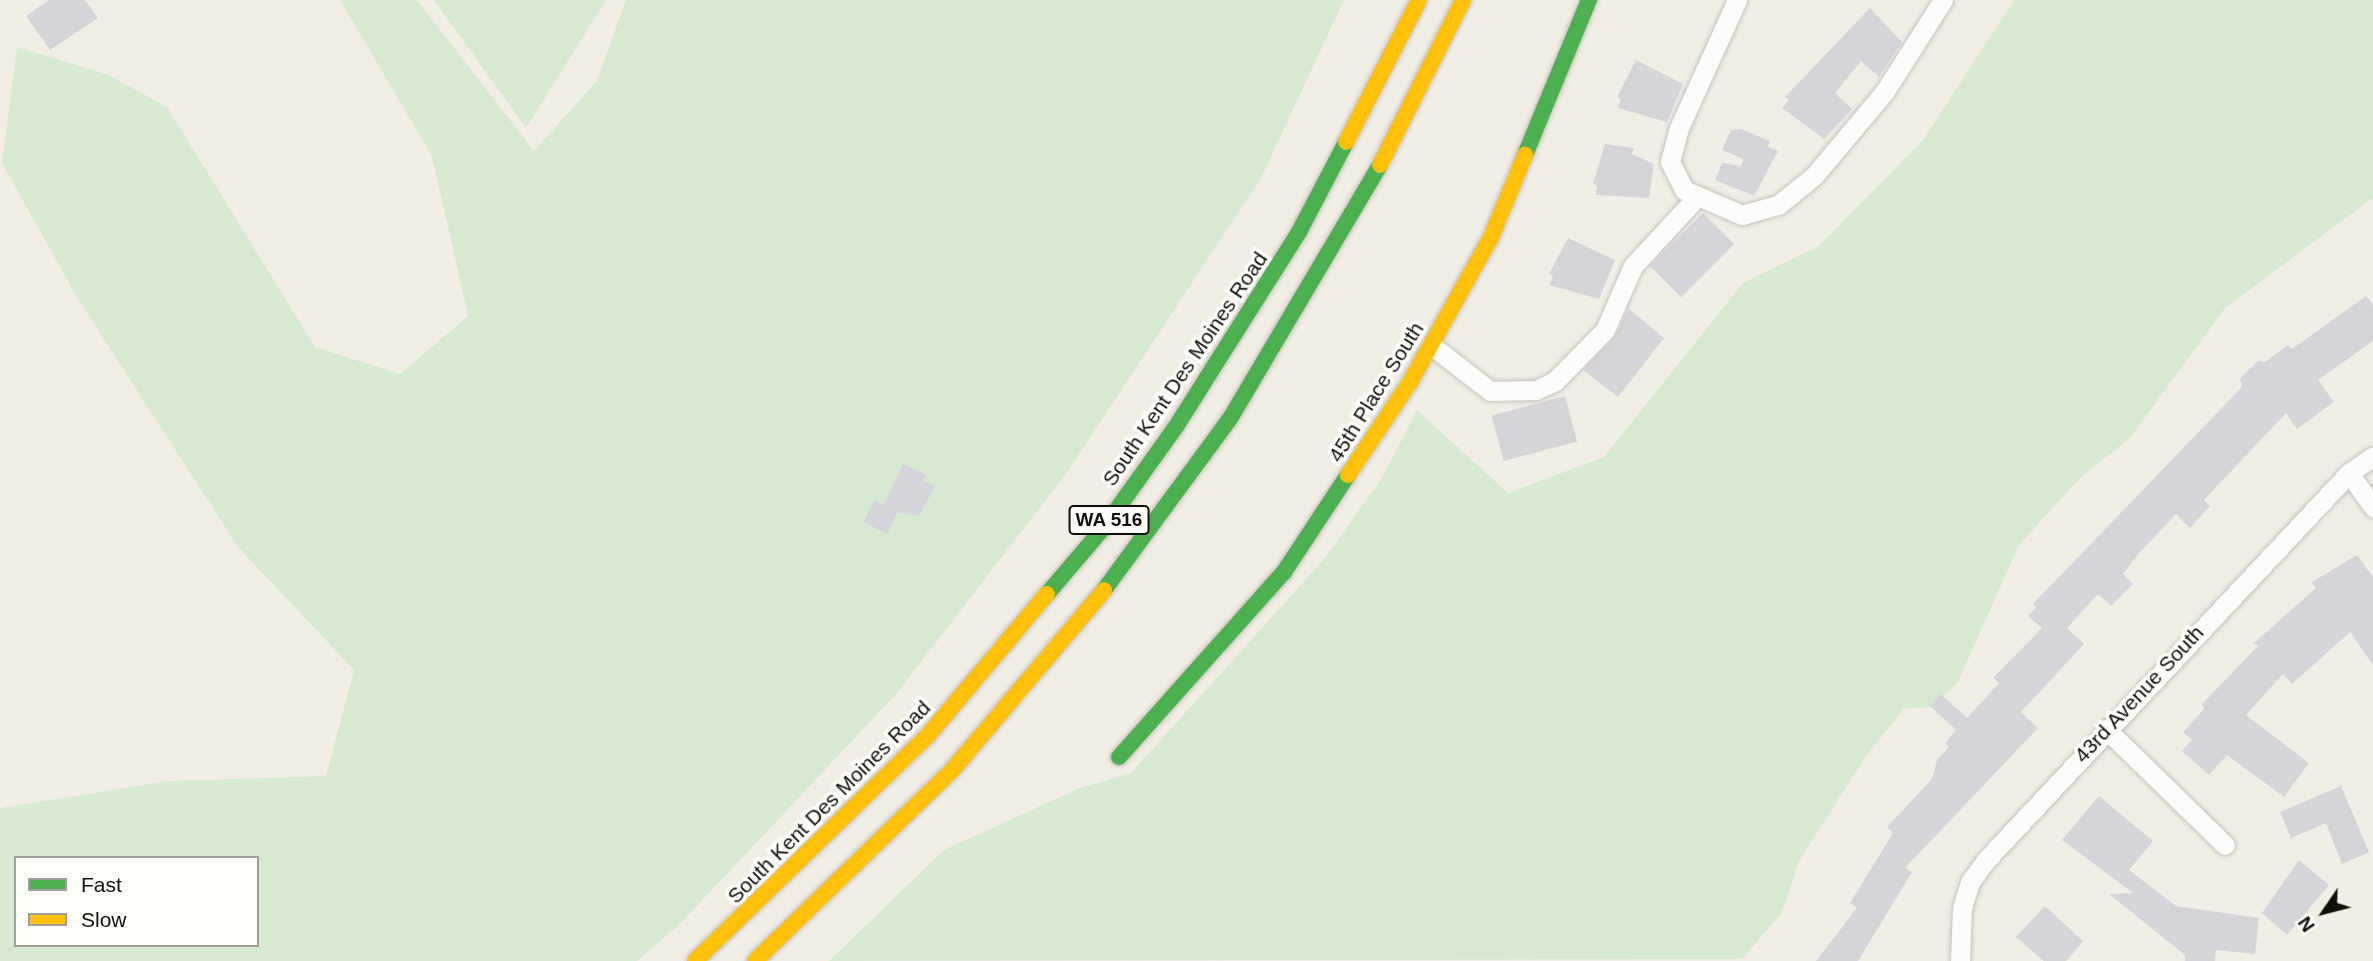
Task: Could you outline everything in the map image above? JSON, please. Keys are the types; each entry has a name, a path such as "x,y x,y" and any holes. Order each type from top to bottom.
{"main road":[{"name":"South Kent Des Moines Road","path":"695,961 929,734 1105,526 1177,425 1299,232 1419,0"},
{"name":"WA 516","path":"755,961 953,768 1137,551 1238,406 1353,218 1463,0"},
{"name":"45th Place South","path":"1119,757 1284,572 1431,345 1514,187 1589,0"}],"street":[{"path":"1737,0 1671,155 1675,180 1696,198 1748,215 1794,195 1885,91 1943,0"},
{"path":"1431,345 1490,391 1536,390 1555,381 1605,330 1633,266 1696,198"},
{"name":"43rd Avenue South","path":"1960,961 1962,908 1970,882 2106,729 2349,473 2373,456"},
{"path":"2349,473 2373,507"},
{"path":"2106,729 2225,845"}],"green space":[{"path":"340,0 417,0 534,151 597,81 626,0 1344,0 1261,178 1068,471 897,693 678,926 637,961 0,961 0,808 168,781 326,776 354,670 238,547 78,299 2,163 17,47 109,75 167,107 315,347 400,374 468,316 432,156"},
{"path":"434,0 606,0 526,128"},
{"path":"2014,0 2373,0 2373,198 2225,308 2130,438 2081,477 2019,545 1957,684 1930,707 1904,709 1866,756 1799,861 1782,913 1742,959 829,961 944,850 1080,788 1131,773 1325,558 1382,478 1417,410 1508,493 1604,457 1743,283 1819,246 1923,140"}],"building":[{"path":"49,0 85,0 98,18 50,50 26,16"},
{"path":"1870,8 1902,42 1879,77 1861,61 1835,93 1852,109 1824,139 1782,108 1789,100 1785,97"},
{"path":"1636,60 1683,84 1667,122 1618,108 1621,99 1617,97"},
{"path":"1741,129 1770,141 1768,147 1778,151 1754,196 1715,180 1722,163 1741,166 1743,159 1722,150 1731,130"},
{"path":"1605,144 1634,148 1632,154 1654,164 1649,198 1596,195 1597,185 1593,184"},
{"path":"1703,213 1734,244 1681,297 1650,266"},
{"path":"1568,238 1615,260 1599,299 1549,285 1553,276 1549,274"},
{"path":"2366,296 2373,305 2373,341 2318,380 2334,402 2297,429 2286,413 2204,500 2210,506 2190,528 2176,514 2140,552 2123,574 2133,584 2111,606 2098,594 2067,628 2084,644 2021,712 2038,728 1905,868 1912,872 1858,961 1816,961 1857,908 1850,903 1893,833 1887,827 1932,779 1937,760 1949,747 1945,743 1956,730 1930,706 1941,694 1967,718 1999,683 1993,678 2042,628 2028,616 2036,607 2033,604 2242,387 2240,378 2258,361 2265,362 2288,345 2292,349"},
{"path":"1629,309 1664,338 1618,397 1583,370 1614,338"},
{"path":"1565,396 1577,441 1504,461 1492,416"},
{"path":"903,464 926,475 923,481 935,486 919,516 897,512 887,534 864,522 874,500 884,505"},
{"path":"2357,555 2373,577 2373,665 2350,632 2292,684 2283,674 2246,715 2309,763 2284,797 2227,755 2209,775 2182,751 2192,740 2183,732 2204,709 2202,704 2258,646 2254,643 2316,588 2312,582"},
{"path":"2341,786 2369,852 2342,864 2326,823 2291,838 2280,812"},
{"path":"2099,796 2153,841 2129,870 2176,906 2259,918 2255,954 2216,950 2215,961 2185,961 2185,955 2109,894 2133,893 2062,840"},
{"path":"2299,860 2329,885 2287,935 2262,913"},
{"path":"2045,906 2083,941 2066,961 2044,961 2016,937"}],"traffic: fast":[{"path":"1525,155 1589,0"},
{"path":"1047,594 1105,526 1177,425 1299,232 1346,142"},
{"path":"1104,590 1231,417 1380,165"},
{"path":"1119,757 1284,572 1348,475"}],"traffic: slow":[{"path":"1346,142 1419,0"},
{"path":"1380,165 1463,0"},
{"path":"1348,475 1410,382 1491,237 1525,155"},
{"path":"755,961 953,769 1104,590"},
{"path":"695,961 929,734 1047,594"}]}
